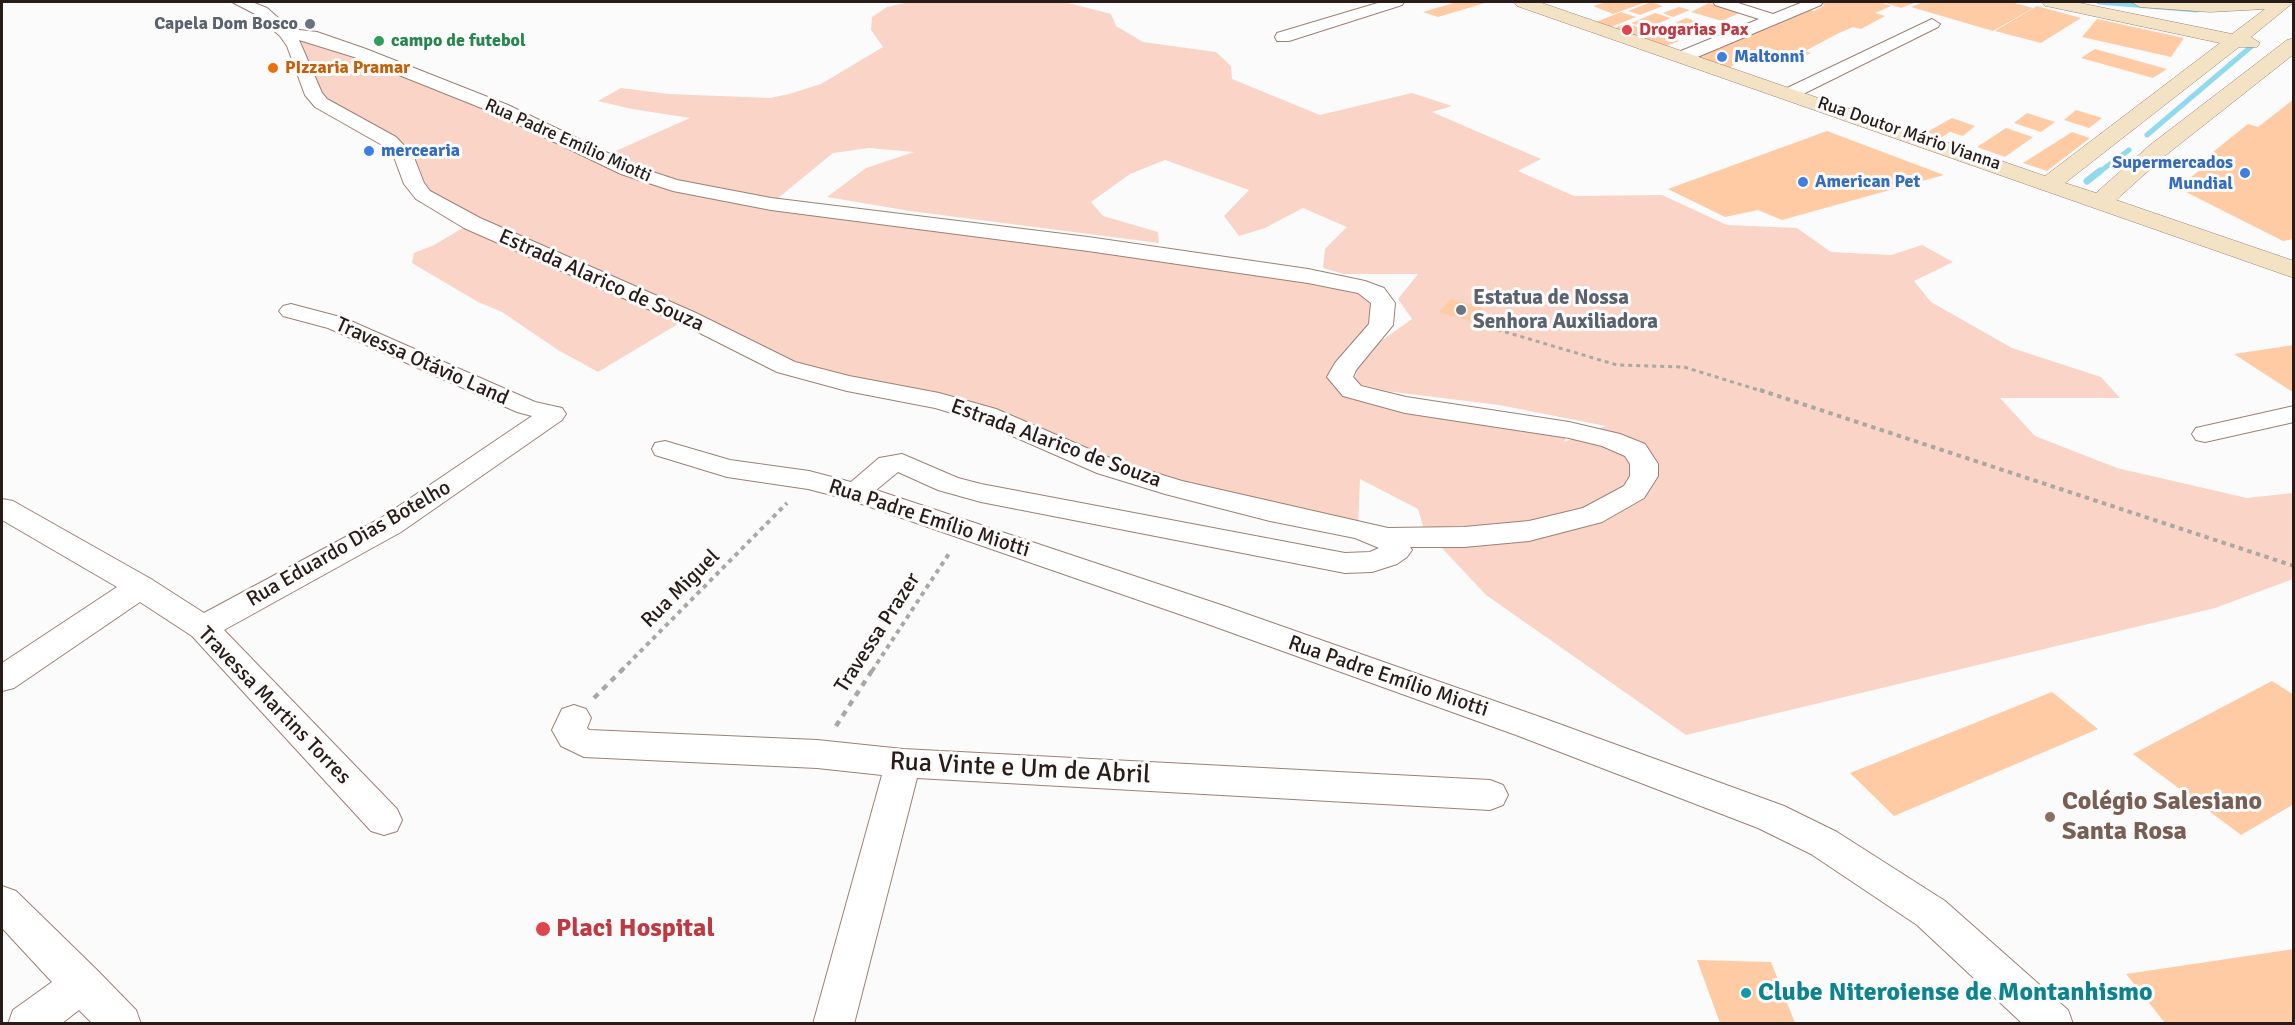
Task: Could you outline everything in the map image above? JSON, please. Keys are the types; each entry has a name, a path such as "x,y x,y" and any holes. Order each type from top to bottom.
{"main road":[{"name":"Rua Doutor Mário Vianna","path":"1523,2 1791,93 2294,270"},
{"path":"2052,2 2237,40 2292,48"},
{"path":"2134,2 2273,12 2294,20"},
{"path":"2099,11 2197,20 2273,12"},
{"path":"2049,184 2273,12"},
{"path":"2100,202 2158,150 2292,48"},
{"path":"2113,135 2158,150"}],"street":[{"name":"Estrada Alarico de Souza","path":"240,2 261,11 286,33 296,46 303,71 317,98 389,141 403,154 414,184 439,206 688,318 760,356 806,373 939,401 987,415 1107,467 1175,488 1358,529 1387,538 1464,537 1529,531 1592,515 1635,492 1644,476 1644,464 1635,450 1611,440 1569,430"},
{"path":"1283,37 1396,2"},
{"path":"1721,2 1774,19"},
{"path":"1682,57 1815,2"},
{"path":"1791,93 1932,24"},
{"name":"Rua Padre Emílio Miotti","path":"286,33 311,36 360,53 501,109 628,170 673,185 771,204 1088,244 1308,276 1365,288 1376,293 1383,303 1383,312 1381,325 1344,368 1340,377 1352,391 1405,405 1569,430"},
{"name":"Travessa Otávio Land","path":"291,311 336,323 526,407 553,414"},
{"name":"Rua Eduardo Dias Botelho","path":"203,628 391,525 553,414"},
{"path":"2205,434 2294,414"},
{"name":"Rua Padre Emílio Miotti","path":"665,449 727,468 809,480 857,492 1528,726 1771,817 1824,843 1931,913 2053,1023"},
{"path":"857,492 889,464 902,463 948,484 990,495 1345,563 1372,562 1387,557 1397,549 1387,538"},
{"name":"Travessa Martins Torres","path":"3,508 140,587 203,628 384,820"},
{"path":"2,679 140,587"},
{"name":"Rua Vinte e Um de Abril","path":"574,718 569,730 573,737 584,743 817,754 903,763 1490,795"},
{"path":"833,1023 903,763"},
{"path":"2,903 121,1023"},
{"path":"28,1023 83,983"}],"path":[{"path":"1482,325 1617,365 1684,367 1854,418 2294,566"},
{"name":"Rua Miguel","path":"574,718 809,480"},
{"name":"Travessa Prazer","path":"817,754 965,530"}],"shaded area":[{"path":"909,2 1065,2 1111,14 1116,26 1143,42 1216,52 1231,66 1232,79 1320,115 1412,93 1452,106 1432,112 1541,159 1518,171 1574,196 1662,195 1727,225 1797,228 1831,252 1891,255 1922,245 1953,262 1914,281 1931,302 2012,348 2101,377 2120,398 2000,398 2035,436 2117,468 2247,498 2293,493 2293,579 2215,608 1686,735 1486,595 1424,529 1418,509 1360,479 1358,529 1270,512 1023,432 806,373 688,318 598,372 558,350 502,312 478,302 412,263 414,253 434,245 471,223 439,206 403,155 321,103 286,33 330,42 600,158 690,118 598,101 621,88 669,94 770,98 789,94 821,84 883,47 871,30 872,17 887,7","holes":["869,148 914,152 866,168 827,197 910,211 1159,243 1158,232 1103,216 1091,202 1130,174 1165,160 1249,190 1224,216 1239,236 1265,228 1303,208 1347,227 1325,249 1323,268 1344,274 1418,274 1398,299 1412,319 1360,356 1354,383 1386,391 1499,405 1606,426 1564,442 1569,430 1352,391 1344,368 1383,303 1351,284 772,203 833,153"]}],"building":[{"path":"1457,2 1485,3 1438,17 1423,12"},
{"path":"1607,2 1646,2 1613,14 1593,6"},
{"path":"1651,2 1663,6 1640,15 1628,11"},
{"path":"1881,2 1891,6 1875,13 1885,16 1861,29 1853,27 1837,34 1805,51 1811,53 1800,58 1769,48 1726,69 1690,57 1804,8 1814,11 1825,5 1816,3"},
{"path":"1882,2 1917,2 1901,8"},
{"path":"1923,2 2011,2 2033,8 1993,31 1911,7"},
{"path":"1709,3 1741,12 1722,21 1691,12"},
{"path":"2037,6 2081,18 2041,43 1995,31"},
{"path":"1679,7 1690,10 1673,17 1663,13"},
{"path":"1621,12 1636,17 1611,27 1596,22"},
{"path":"1655,13 1671,18 1648,28 1631,23"},
{"path":"1686,18 1708,25 1695,31 1673,24"},
{"path":"2097,19 2184,38 2171,57 2082,37"},
{"path":"1626,23 1679,41 1662,48 1609,31"},
{"path":"1680,29 1692,32 1680,38 1668,34"},
{"path":"2095,49 2167,69 2153,78 2081,58"},
{"name":"Supermercados Mundial","path":"2294,99 2294,239 2283,241 2178,188 2214,158 2208,156 2248,124 2258,127"},
{"path":"2076,110 2102,118 2089,128 2064,120"},
{"path":"2027,113 2055,122 2041,132 2014,123"},
{"path":"1952,118 1975,126 1963,136 1950,132 1942,137 1927,132"},
{"path":"2006,128 2033,137 2005,157 1977,147"},
{"name":"American Pet","path":"1827,131 1944,175 1782,220 1758,210 1725,217 1668,189"},
{"path":"2072,132 2090,138 2047,171 2023,163"},
{"name":"Estatua de Nossa Senhora Auxiliadora","path":"1451,299 1483,308 1471,321 1439,312"},
{"path":"2294,345 2294,393 2234,354"},
{"path":"2272,681 2294,695 2294,804 2241,835 2133,754"},
{"path":"2052,692 2098,729 1894,816 1850,773"},
{"path":"2294,949 2294,1023 2165,1023 2126,974"},
{"name":"Clube Niteroiense de Montanhismo","path":"1697,960 1771,962 1795,1023 1720,1023"}],"waterway":[{"path":"2099,2 2196,10"},
{"path":"2147,135 2253,45"},
{"path":"2098,173 2129,150"},
{"path":"2087,181 2100,171"}],"place":[{"name":"Capela Dom Bosco","path":"310,24"},
{"name":"Drogarias Pax","path":"1627,30"},
{"name":"campo de futebol","path":"379,41"},
{"name":"Maltonni","path":"1722,57"},
{"name":"PIzzaria Pramar","path":"273,68"},
{"name":"mercearia","path":"369,151"},
{"name":"Supermercados Mundial","path":"2245,173"},
{"name":"American Pet","path":"1803,182"},
{"name":"Estatua de Nossa Senhora Auxiliadora","path":"1461,310"},
{"name":"Colégio Salesiano Santa Rosa","path":"2050,817"},
{"name":"Placi Hospital","path":"543,929"},
{"name":"Clube Niteroiense de Montanhismo","path":"1746,993"}]}
